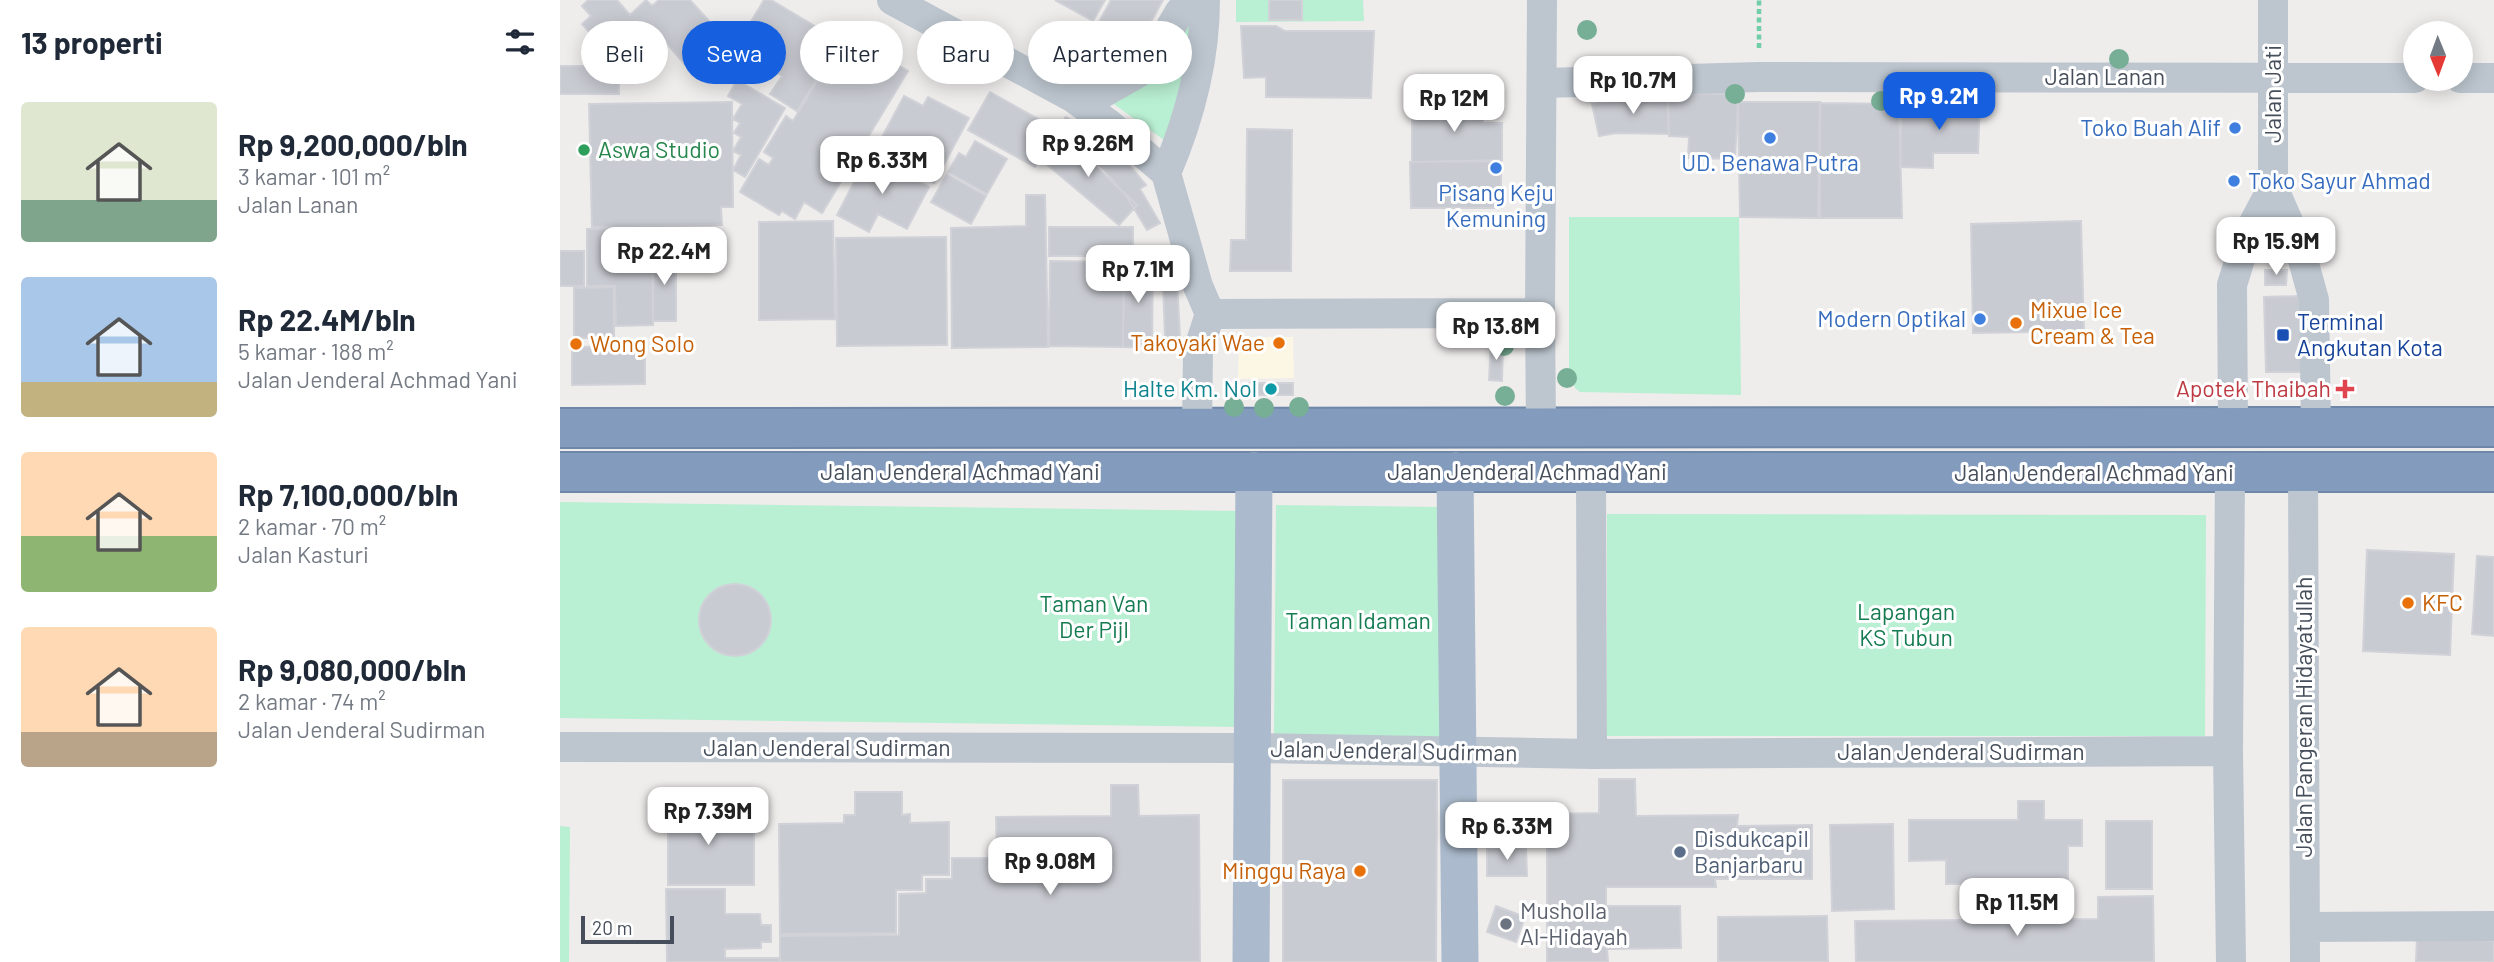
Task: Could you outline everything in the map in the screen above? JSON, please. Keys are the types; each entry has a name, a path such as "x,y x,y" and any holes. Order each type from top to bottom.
{"highway":[{"name":"Jalan Jenderal Achmad Yani","path":"560,428 2494,427"},
{"path":"1946,429 1946,474"},
{"name":"Jalan Jenderal Achmad Yani","path":"560,472 2494,472"}],"main road":[{"path":"1251,962 1254,471"},
{"path":"1455,471 1460,753 1460,962"}],"street":[{"path":"892,0 1072,97 1109,124 1166,173 1198,286 1210,314 1198,351 1197,428"},
{"path":"1072,97 1101,94 1138,74 1157,51 1189,0"},
{"path":"1166,173 1177,148 1200,68 1205,0"},
{"path":"1542,0 1542,428"},
{"name":"Jalan Jati","path":"2273,0 2273,187 2300,249 2314,300 2316,428"},
{"name":"Jalan Lanan","path":"1543,83 1773,77 2403,78"},
{"path":"2473,78 2494,78"},
{"name":"Jalan Jati","path":"2232,428 2232,285 2247,236 2273,187"},
{"path":"1210,314 1540,313"},
{"path":"1591,472 1591,754"},
{"name":"Jalan Pangeran Hidayatullah","path":"2304,472 2305,962"},
{"path":"2230,473 2228,751 2231,962"},
{"name":"Jalan Jenderal Sudirman","path":"560,747 1251,748 1591,754 2228,751"},
{"path":"2305,927 2494,926"}],"path":[{"path":"1759,0 1759,54"}],"shaded area":[{"path":"1239,337 1293,337 1294,378 1238,379"}],"green space":[{"path":"1236,0 1363,0 1364,21 1236,22"},
{"path":"1194,19 1192,58 1192,21"},
{"path":"1129,84 1183,84 1164,140 1111,102"},
{"path":"1569,217 1739,217 1741,395 1580,392 1575,388 1569,368"},
{"name":"Taman Van Der Pijl","path":"560,502 1241,511 1238,727 560,718"},
{"name":"Taman Idaman","path":"1276,505 1443,507 1440,737 1274,735"},
{"name":"Lapangan KS Tubun","path":"1607,514 2206,515 2205,736 1607,736"},
{"path":"560,826 570,827 569,962 560,962"}],"building":[{"path":"588,0 617,0 630,15 646,0 652,6 659,0 690,0 709,21 682,21 682,61 668,45 668,21 585,21 591,16 582,6"},
{"path":"764,0 771,0 806,21 800,21 800,84 814,84 797,111 770,94 777,84 786,84 786,21 751,21"},
{"path":"1055,0 1105,0 1093,21"},
{"path":"1111,0 1163,0 1152,21 1100,21"},
{"path":"1269,0 1302,0 1302,20 1269,20"},
{"path":"1241,26 1276,26 1285,31 1374,31 1371,98 1266,97 1266,77 1244,78"},
{"path":"560,66 581,66 581,84 619,84 619,94 560,94"},
{"path":"735,84 744,84 785,108 745,177 733,170 741,155 733,151 741,137 734,133 740,123 733,119 742,104 728,96"},
{"path":"815,84 900,84 822,213 804,202 795,219 782,211 779,215 740,192 759,159 769,165 773,158 764,152 786,116 793,121"},
{"path":"990,92 1056,129 1035,167 968,130"},
{"path":"1685,93 1728,94 1728,100 1738,101 1735,159 1688,158 1689,137 1669,136 1667,97 1685,97"},
{"path":"904,96 923,106 928,97 969,118 934,183 874,152"},
{"path":"1668,98 1669,134 1616,133 1599,136 1592,104 1622,99"},
{"path":"1950,101 1980,101 1978,153 1933,153 1933,168 1900,167 1902,106 1923,107 1922,116 1933,117 1933,105 1949,105"},
{"path":"732,102 733,207 721,207 722,225 592,227 589,104"},
{"path":"1738,102 1820,102 1818,218 1740,217"},
{"path":"1483,103 1483,123 1502,123 1502,160 1412,162 1412,104"},
{"path":"1820,103 1899,104 1902,218 1820,218"},
{"path":"1066,117 1092,134 1093,132 1120,154 1146,185 1140,189 1160,223 1147,230 1127,197 1104,170 1081,148 1056,132"},
{"path":"1247,129 1292,130 1291,271 1230,271 1231,240 1246,240"},
{"path":"1060,133 1137,205 1119,225 1039,158"},
{"path":"975,141 1007,159 987,194 948,172 959,153 966,157"},
{"path":"868,155 929,187 907,229 878,214 869,232 837,215"},
{"path":"1501,161 1501,208 1411,208 1410,162"},
{"path":"947,174 986,196 971,224 931,202"},
{"path":"1026,195 1045,195 1048,347 952,348 951,228 1026,226"},
{"path":"833,221 835,319 759,320 759,222"},
{"path":"2081,221 2084,331 1973,333 1971,224"},
{"path":"1049,227 1133,227 1133,256 1049,256"},
{"path":"587,229 652,229 653,325 616,326 615,286 587,286"},
{"path":"946,237 947,345 837,346 836,238"},
{"path":"1170,248 1177,280 1180,338 1165,337 1163,282 1158,251"},
{"path":"560,251 584,251 584,286 560,286"},
{"path":"653,253 676,253 676,321 653,321"},
{"path":"1050,261 1124,262 1123,347 1049,346"},
{"path":"1124,262 1153,262 1152,348 1123,347"},
{"path":"2265,270 2287,270 2286,285 2265,285"},
{"path":"614,287 614,338 574,338 574,288"},
{"name":"Terminal Angkutan Kota","path":"2301,296 2302,372 2266,372 2264,297"},
{"path":"1491,342 1503,343 1502,381 1489,380"},
{"path":"645,346 645,384 572,385 572,347"},
{"name":"Halte Km. Nol","path":"1249,383 1293,383 1293,395 1250,395"},
{"name":"KFC","path":"2367,550 2454,554 2450,655 2363,651"},
{"path":"2477,556 2494,557 2494,636 2472,634"},
{"path":"742,584 761,594 769,606 769,634 761,646 749,654 728,656 709,646 701,634 699,613 709,594 721,586"},
{"name":"Disdukcapil Banjarbaru","path":"1599,779 1635,779 1636,816 1738,815 1737,826 1812,825 1812,879 1715,879 1716,887 1606,887 1606,906 1680,906 1681,948 1607,949 1608,962 1547,962 1547,814 1599,813"},
{"name":"Minggu Raya","path":"1283,780 1437,780 1436,962 1283,962"},
{"path":"1111,785 1138,785 1139,816 1199,815 1200,962 780,962 780,936 899,935 899,894 926,893 926,879 952,879 952,858 997,858 996,817 1111,816"},
{"path":"855,792 902,792 902,815 910,814 910,823 949,822 949,875 922,875 922,890 896,890 896,933 780,934 779,824 844,823 844,815 855,815"},
{"path":"668,799 709,799 709,819 754,819 754,885 668,885"},
{"path":"2018,801 2044,801 2044,820 2082,820 2082,846 2068,846 2068,901 2015,901 2015,884 1946,884 1946,860 1909,861 1909,820 2018,820"},
{"path":"2106,821 2152,821 2152,889 2106,889"},
{"path":"1893,824 1894,909 1832,911 1830,825"},
{"path":"1487,848 1526,848 1527,876 1487,876"},
{"path":"666,889 725,889 725,914 760,914 761,925 771,925 771,942 761,942 761,948 725,949 725,958 779,958 779,962 667,962"},
{"path":"2153,896 2154,962 1856,962 1855,921 2098,919 2098,897"},
{"name":"Musholla Al-Hidayah","path":"1496,906 1525,917 1516,942 1487,932"},
{"name":"Disdukcapil Banjarbaru","path":"1827,916 1828,962 1718,962 1718,917"},
{"path":"2417,937 2494,941 2494,962 2416,962"}],"place":[{"name":"Toko Buah Alif","path":"2235,128"},
{"name":"UD. Benawa Putra","path":"1770,138"},
{"name":"Aswa Studio","path":"584,150"},
{"name":"Pisang Keju Kemuning","path":"1496,168"},
{"name":"Toko Sayur Ahmad","path":"2234,181"},
{"name":"Modern Optikal","path":"1980,319"},
{"name":"Mixue Ice Cream & Tea","path":"2016,323"},
{"name":"Terminal Angkutan Kota","path":"2283,335"},
{"name":"Takoyaki Wae","path":"1279,343"},
{"name":"Wong Solo","path":"576,344"},
{"name":"Halte Km. Nol","path":"1271,389"},
{"name":"Apotek Thaibah","path":"2345,389"},
{"name":"KFC","path":"2408,603"},
{"name":"Disdukcapil Banjarbaru","path":"1680,852"},
{"name":"Minggu Raya","path":"1360,871"},
{"name":"Musholla Al-Hidayah","path":"1506,924"}]}
